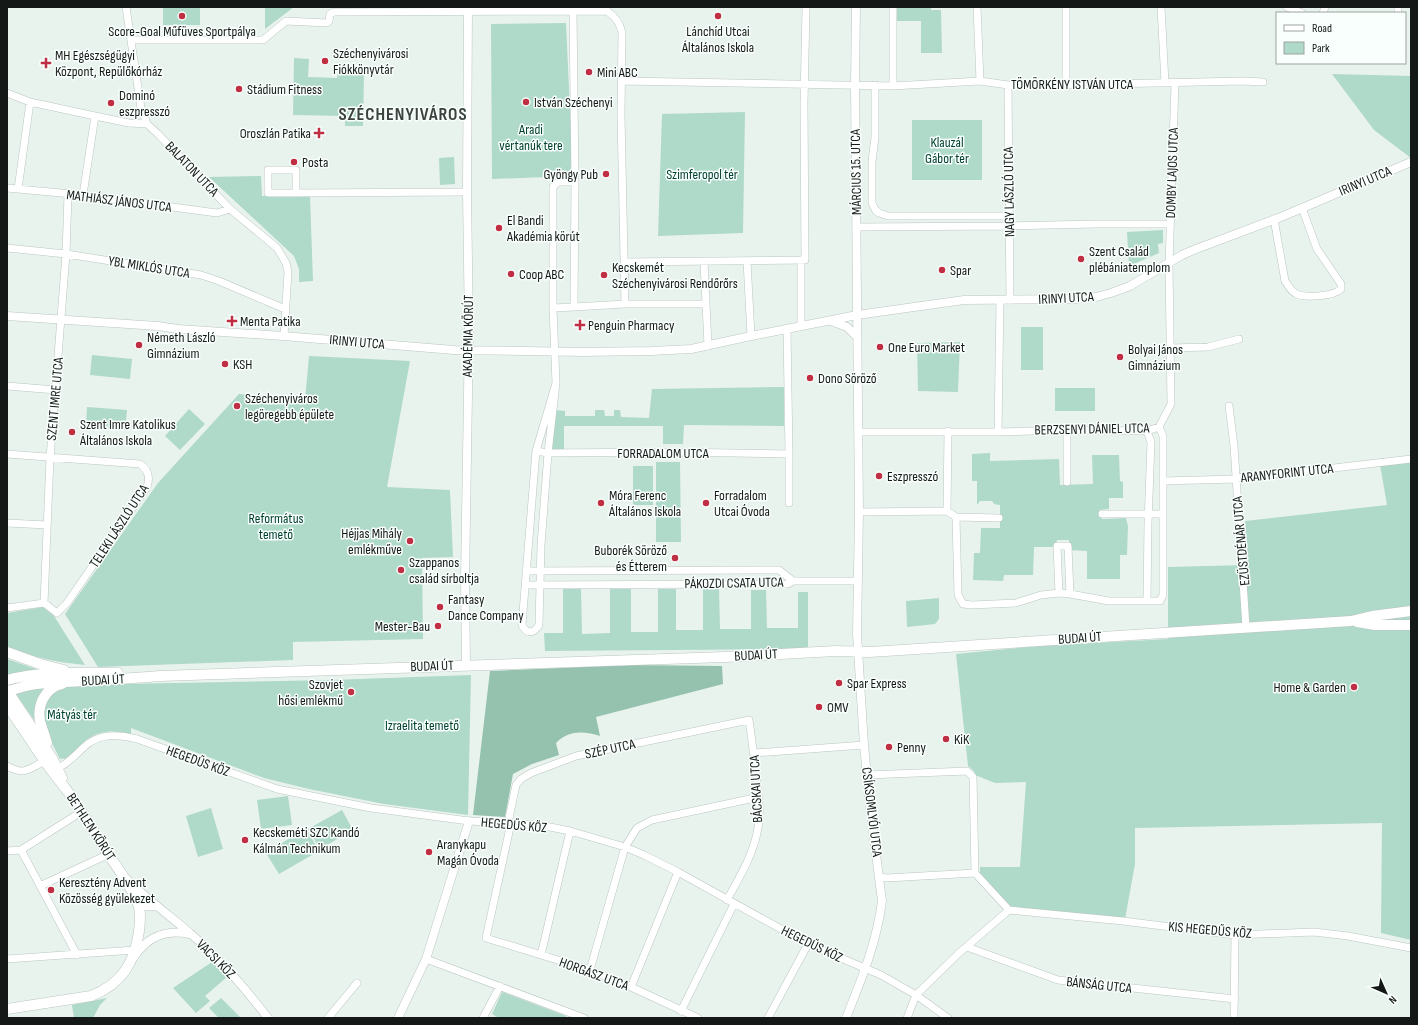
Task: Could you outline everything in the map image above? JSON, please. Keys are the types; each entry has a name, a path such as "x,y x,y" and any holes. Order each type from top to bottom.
{"main road":[{"name":"BUDAI ÚT","path":"71,677 160,676 717,657 836,651 858,652 1351,621 1372,616 1411,611"},
{"name":"BUDAI ÚT","path":"1351,621 1375,625 1411,626"},
{"path":"7,652 71,677"},
{"path":"7,680 27,676 71,677"},
{"path":"7,691 27,685 71,677"},
{"path":"49,760 40,721 41,703 51,689 71,677"},
{"name":"BETHLEN KÖRÚT","path":"7,691 49,760 52,772 65,787 134,895 139,906 140,913 140,926 135,950 129,966 111,986 91,996 7,1009"},
{"name":"BETHLEN KÖRÚT","path":"7,706 49,760 58,768 65,787"}],"street":[{"path":"7,93 30,102 129,123 147,124 141,108 126,7"},
{"path":"624,262 805,260 804,84 806,7"},
{"name":"MÁRCIUS 15. UTCA","path":"856,7 855,85 859,512 858,652"},
{"path":"893,7 893,86"},
{"path":"976,7 980,81"},
{"path":"1066,7 1066,85"},
{"path":"1161,7 1165,83"},
{"path":"1288,7 1300,12"},
{"path":"131,40 262,40 286,21 327,23 329,21 330,14 334,12 468,9 573,11 608,9 620,24 622,33 625,304"},
{"name":"AKADÉMIA KÖRÚT","path":"466,665 465,579 468,350 468,9"},
{"path":"573,11 575,182 574,307"},
{"path":"622,80 804,84"},
{"name":"TÖMÖRKÉNY ISTVÁN UTCA","path":"804,84 893,86 980,81 1008,85 1243,81 1263,82"},
{"name":"DOMBY LAJOS UTCA","path":"1169,264 1175,83"},
{"path":"875,85 875,137 872,168 872,203 876,211 888,216 1010,216"},
{"name":"NAGY LÁSZLÓ UTCA","path":"1008,85 1010,300"},
{"path":"18,189 30,102"},
{"path":"83,195 95,116"},
{"name":"BALATON UTCA","path":"147,124 230,209 277,248 284,257 288,272 284,336"},
{"name":"IRINYI UTCA","path":"7,316 468,350 651,351 692,349 857,315 964,300 1076,300 1096,297 1130,286 1182,255 1196,249 1302,208 1411,163"},
{"path":"296,193 296,170 268,170 268,193 296,193 467,192"},
{"path":"556,383 536,451 522,625 526,631 530,632 534,631 539,625 541,546 548,453 556,383 553,308 553,187 558,182 575,182"},
{"name":"MATHIÁSZ JÁNOS UTCA","path":"7,188 83,195 218,213 230,209"},
{"name":"SZENT IMRE UTCA","path":"44,603 50,458 66,254 68,194"},
{"path":"1274,219 1285,281 1290,289 1295,294 1302,296 1338,292 1341,289 1341,284 1317,249 1302,208"},
{"path":"857,227 1170,224"},
{"name":"YBL MIKLÓS UTCA","path":"7,248 66,254 201,275 219,281 285,310"},
{"path":"801,260 801,326"},
{"path":"704,261 708,346"},
{"path":"747,261 751,336"},
{"name":"BERZSENYI DÁNIEL UTCA","path":"858,432 998,432 1067,430 1147,431 1159,427 1171,404 1169,264"},
{"path":"998,432 1000,300"},
{"path":"553,308 625,304 706,304"},
{"path":"830,321 847,327 857,337"},
{"path":"787,329 790,503"},
{"path":"1170,348 1208,347 1239,339"},
{"path":"7,386 56,390"},
{"name":"EZÜSTDÉNÁR UTCA","path":"1229,406 1234,446 1246,627"},
{"path":"956,517 958,595 963,604 1016,603 1041,595 1059,594 1070,594 1109,601 1160,601 1163,595 1163,436 1159,427"},
{"path":"1067,430 1067,482"},
{"path":"947,511 948,431"},
{"path":"1147,431 1151,442 1148,514 1148,600"},
{"name":"FORRADALOM UTCA","path":"536,451 548,453 670,452 789,454"},
{"name":"TELEKI LÁSZLÓ UTCA","path":"7,454 140,464 148,472 149,480 147,488 67,603 57,613 44,603"},
{"name":"ARANYFORINT UTCA","path":"1163,481 1236,479 1248,476 1291,473 1411,459"},
{"path":"859,512 947,511 956,517 999,518"},
{"path":"1102,514 1163,514"},
{"path":"7,523 47,525"},
{"path":"1059,594 1057,546 1068,546 1070,594"},
{"name":"PÁKOZDI CSATA UTCA","path":"526,571 779,570 793,581 788,584 526,585"},
{"path":"793,581 858,581"},
{"path":"7,608 44,603"},
{"name":"CSÍKSOMLYÓI UTCA","path":"846,1018 866,969 881,913 882,901 864,745 858,652"},
{"path":"7,714 14,718 22,726"},
{"name":"BÁCSKAI UTCA","path":"682,1011 731,902 754,844 759,823 759,797 749,720"},
{"name":"SZÉP UTCA","path":"486,938 510,823 516,785 521,779 531,773 576,756 749,720"},
{"name":"HEGEDŰS KÖZ","path":"58,768 70,762 91,741 104,736 119,735 137,739 277,789 372,808 469,821 540,825 570,831 644,854 808,944 881,975 916,995 948,1018"},
{"path":"754,753 864,745"},
{"path":"7,766 16,771 24,772 49,760"},
{"path":"867,775 966,771 970,773 973,777 975,873 1009,910 916,995 907,1018"},
{"path":"590,970 625,847 637,828 652,820 759,797"},
{"path":"7,851 21,850 81,812"},
{"path":"398,1018 426,959 469,821"},
{"path":"541,955 570,831"},
{"path":"21,850 78,955"},
{"path":"40,886 109,854"},
{"name":"VACSI KÖZ","path":"119,871 217,958 268,1018"},
{"path":"631,987 678,872"},
{"path":"880,877 887,878 975,873"},
{"path":"139,906 158,907"},
{"name":"KIS HEGEDŰS KÖZ","path":"1009,910 1235,935 1314,932 1348,936 1411,948"},
{"path":"129,966 142,947 159,935 175,931 191,934"},
{"path":"1234,1018 1236,999 1235,935"},
{"name":"HORGÁSZ UTCA","path":"486,938 590,970 698,1018"},
{"path":"768,1018 808,944"},
{"name":"BÁNSÁG UTCA","path":"967,947 1058,980 1236,999"},
{"path":"7,959 135,950"},
{"path":"426,959 500,986 566,1015 584,1018"},
{"path":"328,1018 357,983"},
{"path":"487,1017 500,986"}],"green space":[{"name":"Score-Goal Műfüves Sportpálya","path":"163,7 200,7 200,25 163,25"},
{"path":"265,7 294,7 265,29"},
{"path":"897,7 931,7 931,10 941,10 942,53 921,53 921,21 897,21"},
{"name":"Aradi vértanúk tere","path":"566,23 573,176 492,179 491,24"},
{"path":"294,58 309,59 308,77 337,78 338,72 364,72 363,126 345,126 345,116 293,115"},
{"path":"1332,74 1411,76 1411,158 1374,130"},
{"name":"Szimferopol tér","path":"745,112 743,233 658,236 662,114"},
{"name":"Klauzál Gábor tér","path":"912,120 982,120 982,180 912,180"},
{"path":"454,157 455,184 440,185 439,158"},
{"path":"261,176 262,196 310,196 313,281 299,282 299,269 294,256 209,177"},
{"path":"1163,230 1163,243 1158,244 1159,253 1129,266 1127,232"},
{"path":"1021,327 1043,327 1043,370 1021,370"},
{"path":"960,342 958,392 918,391 917,343"},
{"path":"92,355 132,359 130,379 90,375"},
{"name":"Református temető","path":"309,356 410,361 387,487 450,490 453,557 422,558 423,639 293,642 293,660 98,667 65,614 158,483 239,394 266,396 266,399 305,400"},
{"path":"784,387 784,426 684,425 683,444 663,444 663,426 564,426 564,450 551,450 555,410 565,411 565,416 595,416 595,410 604,410 605,416 614,416 614,410 620,410 621,417 649,418 652,389"},
{"path":"1055,388 1095,388 1095,411 1055,411"},
{"path":"87,407 127,410 125,430 86,427"},
{"path":"189,409 205,424 180,450 165,436"},
{"path":"990,453 990,461 1059,459 1060,485 1093,484 1092,455 1119,455 1120,481 1123,482 1123,498 1109,498 1109,509 1099,510 1102,519 1126,518 1128,526 1127,555 1120,555 1120,579 1087,579 1087,551 1069,550 1069,540 1057,540 1056,547 1034,547 1033,575 1004,575 1003,581 973,580 974,553 980,553 981,528 1000,528 1000,505 994,504 992,501 980,501 977,505 977,481 972,481 972,454"},
{"path":"1411,456 1411,940 1381,933 1382,823 1135,828 1135,864 1125,919 1009,907 980,874 980,867 1020,867 1026,782 995,783 975,775 974,771 968,766 956,654 1038,646 1168,639 1168,567 1247,565 1245,521 1387,505 1379,459"},
{"path":"656,462 680,462 681,542 656,542"},
{"path":"633,466 653,466 653,505 633,505"},
{"path":"719,588 720,629 751,629 751,590 766,590 767,628 798,628 798,592 808,592 808,649 545,651 544,633 563,633 563,589 581,589 582,634 610,633 610,589 631,589 631,632 658,632 658,589 676,589 676,630 703,630 703,589"},
{"path":"939,598 939,619 935,624 907,627 906,601"},
{"name":"Mátyás tér","path":"43,607 54,616 85,665 45,659 7,647 7,613"},
{"path":"7,659 39,670 7,676"},
{"path":"628,665 722,666 723,684 596,717 600,736 588,733 577,733 566,736 556,743 559,755 532,764 513,774 505,817 473,815 490,671"},
{"name":"Izraelita temető","path":"471,675 468,815 384,804 309,789 264,778 131,728 131,734 120,732 103,732 89,738 69,758 60,759 49,737 44,719 45,704 49,697 67,685 331,680"},
{"path":"51,686 37,719 34,720 15,693"},
{"path":"288,796 292,825 261,829 257,800"},
{"path":"211,808 223,849 198,857 186,816"},
{"path":"342,810 353,830 320,849 308,829"},
{"path":"306,828 319,851 279,874 266,853"},
{"path":"212,962 227,977 205,996 210,1001 196,1013 173,988"},
{"path":"502,992 566,1016 566,1018 499,1018 492,1014"},
{"path":"107,998 100,1005 93,1018 74,1018 72,1005"},
{"path":"221,998 241,1018 219,1018 209,1008"}],"place":[{"name":"Score-Goal Műfüves Sportpálya","path":"182,16"},
{"name":"Lánchíd Utcai Általános Iskola","path":"718,16"},
{"name":"Széchenyivárosi Fiókkönyvtár","path":"325,61"},
{"name":"MH Egészségügyi Központ, Repülőkórház","path":"46,63"},
{"name":"Mini ABC","path":"589,72"},
{"name":"Stádium Fitness","path":"239,89"},
{"name":"István Széchenyi","path":"526,102"},
{"name":"Dominó eszpresszó","path":"111,103"},
{"name":"Oroszlán Patika","path":"319,133"},
{"name":"Posta","path":"294,162"},
{"name":"Gyöngy Pub","path":"606,174"},
{"name":"El Bandi Akadémia körút","path":"499,228"},
{"name":"Szent Család plébániatemplom","path":"1081,259"},
{"name":"Spar","path":"942,270"},
{"name":"Coop ABC","path":"511,274"},
{"name":"Kecskemét Széchenyivárosi Rendőrőrs","path":"604,275"},
{"name":"Menta Patika","path":"232,321"},
{"name":"Penguin Pharmacy","path":"580,325"},
{"name":"Németh László Gimnázium","path":"139,345"},
{"name":"One Euro Market","path":"880,347"},
{"name":"Bolyai János Gimnázium","path":"1120,357"},
{"name":"KSH","path":"225,364"},
{"name":"Dono Söröző","path":"810,378"},
{"name":"Széchenyiváros legöregebb épülete","path":"237,406"},
{"name":"Szent Imre Katolikus Általános Iskola","path":"72,432"},
{"name":"Eszpresszó","path":"879,476"},
{"name":"Móra Ferenc Általános Iskola","path":"601,503"},
{"name":"Forradalom Utcai Óvoda","path":"706,503"},
{"name":"Héjjas Mihály emlékműve","path":"410,541"},
{"name":"Buborék Söröző és Étterem","path":"675,558"},
{"name":"Szappanos család sírboltja","path":"401,570"},
{"name":"Fantasy Dance Company","path":"440,607"},
{"name":"Mester-Bau","path":"438,626"},
{"name":"Spar Express","path":"839,683"},
{"name":"Home & Garden","path":"1354,687"},
{"name":"Szovjet hősi emlékmű","path":"351,692"},
{"name":"OMV","path":"819,707"},
{"name":"KiK","path":"946,739"},
{"name":"Penny","path":"889,747"},
{"name":"Kecskeméti SZC Kandó Kálmán Technikum","path":"245,840"},
{"name":"Aranykapu Magán Óvoda","path":"429,852"},
{"name":"Keresztény Advent Közösség gyülekezet","path":"51,890"}],"district":[{"name":"SZÉCHENYIVÁROS","path":"403,114"}]}
